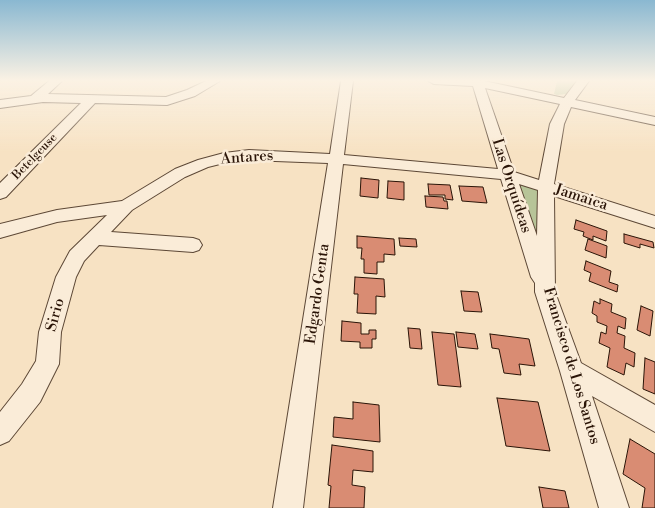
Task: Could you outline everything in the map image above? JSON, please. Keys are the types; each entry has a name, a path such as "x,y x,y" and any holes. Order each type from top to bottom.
{"street":[{"name":"Betelgeuse","path":"0,193 86,105"},
{"name":"Edgardo Genta","path":"288,508 344,105"},
{"name":"Las Orquídeas","path":"485,105 545,292"},
{"name":"Francisco de Los Santos","path":"556,105 557,124 546,187 545,292 572,371 614,508"},
{"path":"587,105 655,121"},
{"name":"Antares","path":"0,231 58,216 126,206 180,173 203,163 250,155 336,159 508,175"},
{"name":"Jamaica","path":"508,175 655,222"},
{"name":"Sirio","path":"0,432 31,393 47,364 50,332 66,277 77,256 126,206"},
{"path":"93,238 193,245"},
{"path":"572,371 655,419"}],"green space":[{"path":"517,183 538,189 537,235 533,234"}],"building":[{"path":"361,178 379,180 378,198 360,196"},
{"path":"388,181 404,182 404,200 387,198"},
{"path":"428,184 450,185 453,200 445,199 445,195 429,195"},
{"path":"459,186 483,187 487,203 462,201"},
{"path":"425,196 443,197 444,201 447,201 448,209 426,207"},
{"path":"576,220 607,231 606,241 593,236 593,240 583,236 584,232 574,229"},
{"path":"624,234 653,242 654,248 640,244 640,248 624,243"},
{"path":"357,236 394,239 395,255 384,254 384,262 377,262 377,274 364,273 364,259 361,259 362,248 357,248"},
{"path":"399,238 416,239 417,247 400,246"},
{"path":"588,239 607,246 606,258 585,250"},
{"path":"586,261 611,271 609,282 618,285 617,292 589,281 591,273 584,270"},
{"path":"355,277 384,279 385,297 376,296 376,314 357,313 358,294 354,294"},
{"path":"461,291 478,292 482,312 464,311"},
{"path":"600,299 612,304 611,312 626,318 625,329 618,326 617,333 625,336 624,348 635,353 634,367 626,363 624,375 607,367 610,348 599,343 601,332 606,334 607,326 597,322 597,316 592,313 594,301 600,304"},
{"path":"641,306 653,311 650,336 637,330"},
{"path":"342,321 361,323 361,334 369,334 369,330 376,330 376,339 372,339 372,348 360,348 360,342 341,341"},
{"path":"408,328 420,329 422,349 410,348"},
{"path":"432,332 454,334 461,387 438,385"},
{"path":"456,332 475,334 478,349 458,347"},
{"path":"490,334 529,339 535,366 519,364 521,375 504,373 499,349 492,348"},
{"path":"645,358 655,362 655,394 643,389"},
{"path":"497,398 538,402 550,451 506,446"},
{"path":"353,402 379,405 380,442 333,437 334,417 353,419"},
{"path":"630,439 655,454 655,508 642,508 645,488 623,474"},
{"path":"332,445 373,451 373,472 353,470 352,485 365,487 364,508 329,508 331,486 328,485"},
{"path":"539,487 565,491 569,508 543,508"}]}
